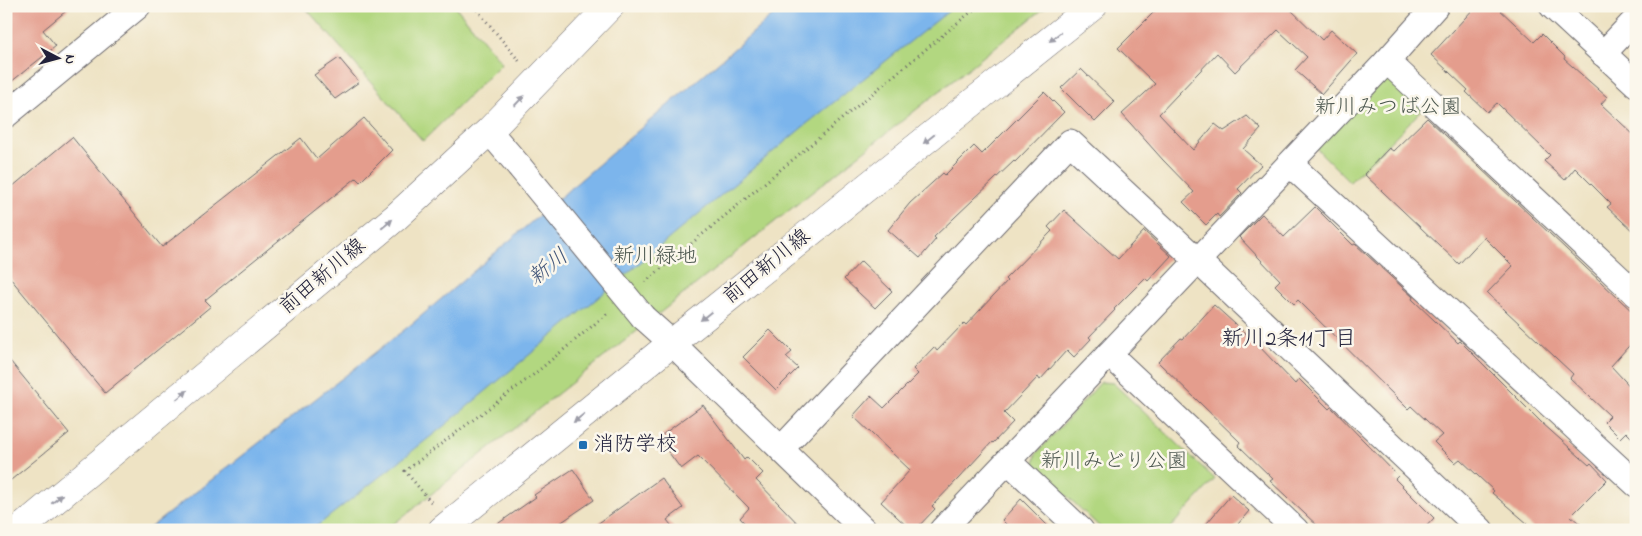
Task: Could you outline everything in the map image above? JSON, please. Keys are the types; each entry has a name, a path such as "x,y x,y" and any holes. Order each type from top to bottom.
{"main road":[{"name":"前田新川線","path":"19,530 396,217 490,131 610,6"},
{"name":"前田新川線","path":"442,530 1093,6"}],"street":[{"path":"6,116 138,6"},
{"path":"942,530 1290,164 1436,6"},
{"path":"1552,6 1636,84"},
{"path":"1603,54 1636,19"},
{"path":"1387,61 1636,294"},
{"path":"490,131 643,316 864,530"},
{"path":"781,449 1070,142 1198,260 1481,530"},
{"path":"1290,164 1636,484"},
{"path":"1109,354 1296,530"},
{"path":"1008,460 1081,530"}],"path":[{"path":"474,6 520,62"},
{"path":"640,286 978,6"},
{"path":"431,502 405,470 532,375 610,311"}],"green space":[{"path":"304,6 455,6 502,63 423,141"},
{"name":"新川緑地","path":"904,6 1047,6 386,530 248,530"},
{"name":"新川みつば公園","path":"1387,70 1425,107 1350,182 1315,147"},
{"name":"新川みどり公園","path":"1101,382 1113,383 1215,479 1168,530 1103,530 1034,465 1036,454"}],"water":[{"name":"新川","path":"784,6 955,6 804,126 444,426 312,530 147,530 413,323"}],"building":[{"path":"6,6 72,6 43,30 56,46 6,86"},
{"path":"1160,6 1287,6 1322,40 1331,30 1357,54 1322,94 1295,70 1307,57 1278,30 1235,72 1217,53 1159,114 1193,150 1215,124 1224,131 1247,116 1261,129 1243,149 1261,165 1238,189 1242,193 1219,217 1217,214 1206,225 1183,202 1194,192 1122,114 1155,84 1118,48"},
{"path":"1476,6 1496,6 1534,42 1542,34 1565,57 1564,59 1607,97 1601,104 1636,137 1636,234 1607,207 1611,204 1575,168 1565,180 1544,161 1550,155 1497,103 1487,112 1466,92 1468,90 1431,55"},
{"path":"339,58 359,82 335,99 314,75"},
{"path":"1081,69 1115,102 1095,122 1061,88"},
{"path":"1044,92 1064,112 1015,162 934,237 936,239 920,258 888,230 910,203 943,173 945,175 974,146 982,154"},
{"path":"364,118 392,150 360,182 356,178 205,300 211,306 105,393 6,273 6,192 72,137 162,247 301,138 317,159"},
{"path":"1427,118 1636,315 1636,338 1611,366 1636,393 1636,442 1626,432 1620,438 1604,422 1610,416 1570,378 1573,374 1487,293 1513,266 1484,237 1459,264 1364,174 1389,148 1393,151"},
{"path":"1315,207 1353,245 1355,244 1413,297 1412,299 1458,343 1460,341 1542,423 1589,465 1591,463 1607,480 1571,516 1587,530 1535,530 1492,493 1494,491 1460,459 1455,463 1434,442 1442,435 1411,406 1408,409 1298,300 1294,304 1275,285 1280,280 1239,237 1262,214 1284,237"},
{"path":"1064,210 1118,259 1144,231 1171,256 1148,281 1145,278 1114,309 1089,337 1091,339 1074,357 1067,350 1040,380 1038,377 1004,413 1013,422 932,506 935,509 915,530 911,530 881,502 910,470 853,416 871,396 884,408 918,374 913,369 934,347 937,351 964,323 966,325 1007,281 1005,279 1052,231 1048,227"},
{"path":"861,261 892,291 875,308 844,279"},
{"path":"1214,305 1256,343 1295,384 1299,379 1329,409 1331,407 1398,476 1395,479 1434,518 1423,530 1322,530 1270,481 1273,479 1238,445 1240,442 1158,362 1181,338 1183,339"},
{"path":"770,330 792,352 786,357 798,368 776,390 743,357"},
{"path":"6,356 69,433 6,484"},
{"path":"703,405 744,460 747,457 763,473 756,480 804,530 751,530 740,518 749,508 698,456 681,469 658,438"},
{"path":"573,469 594,500 550,530 489,530 536,497 534,495"},
{"path":"661,478 683,508 667,520 675,530 589,530"},
{"path":"1231,495 1249,511 1233,530 1201,530"},
{"path":"1021,499 1052,530 1012,530 1002,520"}],"place":[{"name":"消防学校","path":"583,445"}],"district":[{"name":"新川2条11丁目","path":"1289,340"}]}
